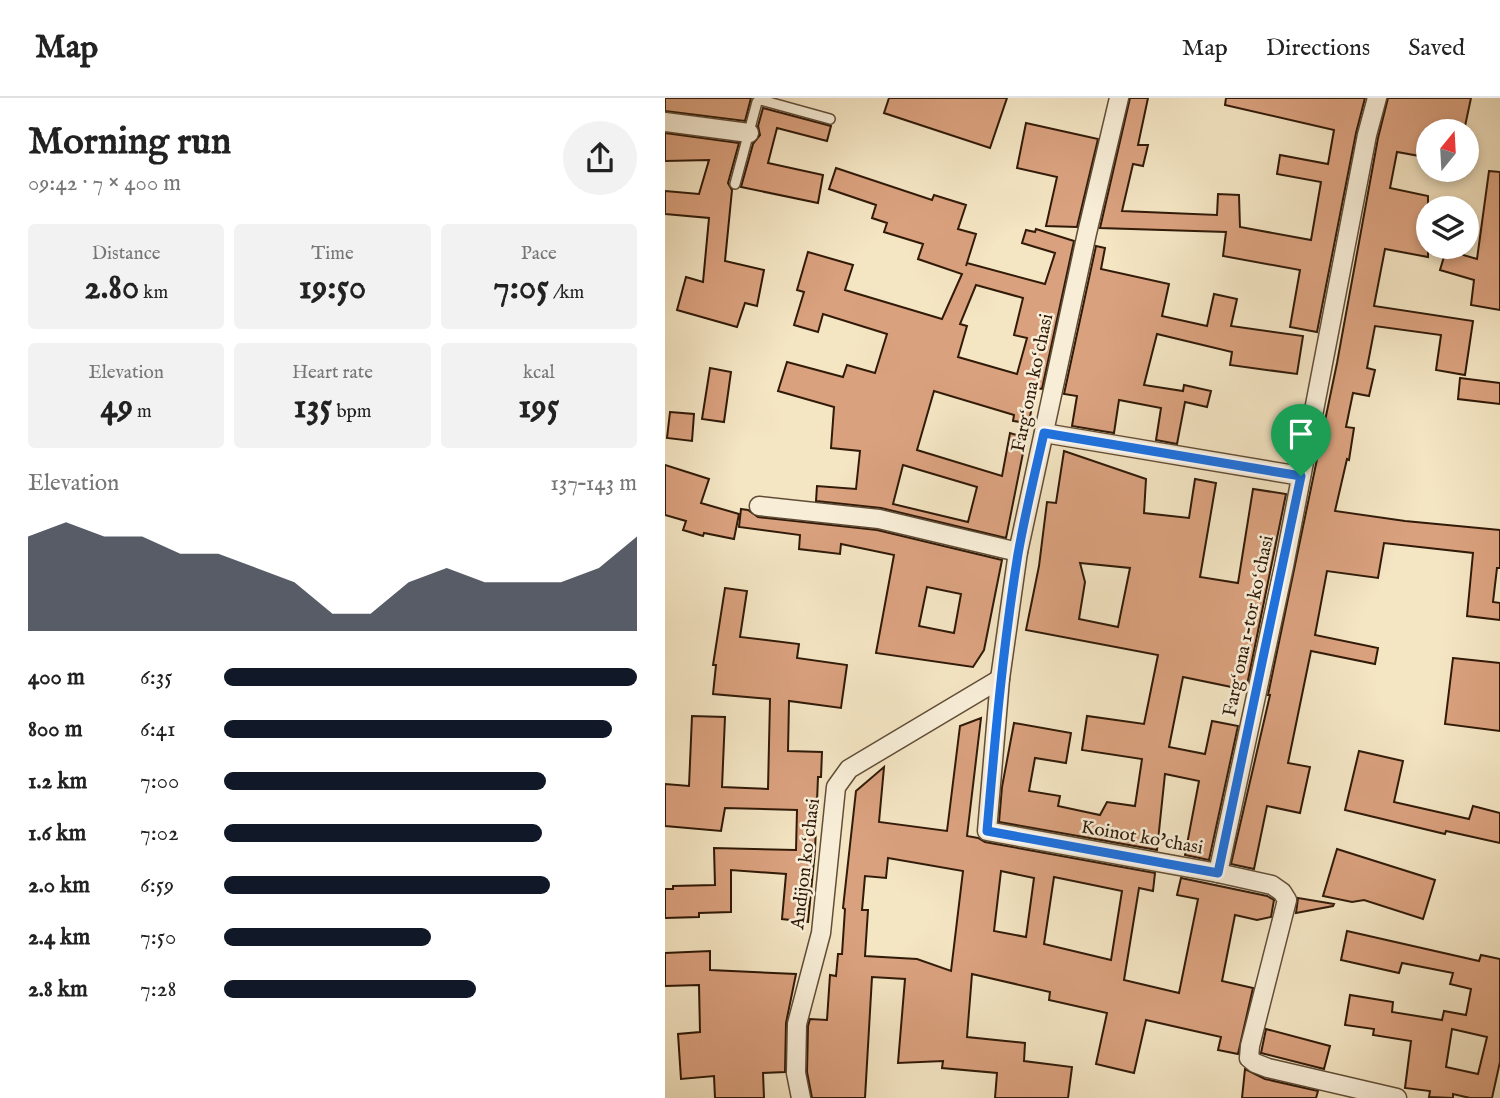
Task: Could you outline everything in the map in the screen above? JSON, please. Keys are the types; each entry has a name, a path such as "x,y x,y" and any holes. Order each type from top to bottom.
{"street":[{"name":"Fargʻona koʻchasi","path":"1000,679 1019,552 1087,233 1119,98"},
{"name":"Fargʻona 1-tor koʻchasi","path":"1218,873 1301,476 1367,135 1377,98"},
{"path":"665,122 749,133"},
{"path":"1044,433 1301,476"},
{"path":"759,506 879,519 1019,552"},
{"name":"Koinot ko'chasi","path":"1000,679 987,831 1218,873 1272,886 1282,892 1287,901 1249,1058 1268,1068 1397,1098"},
{"name":"Andijon koʻchasi","path":"801,1098 796,1073 797,1024 821,933 836,787 849,769 1000,679"}],"lane":[{"path":"735,184 757,102 761,100 830,119"}],"building":[{"path":"665,98 751,98 745,121 665,111"},
{"path":"889,98 1007,98 990,148 884,113"},
{"path":"1130,98 1148,98 1138,145 1148,145 1143,166 1133,164 1122,211 1217,215 1218,194 1239,195 1240,227 1311,240 1321,182 1277,174 1280,155 1328,164 1334,130 1225,105 1226,98 1365,98 1317,332 1290,327 1300,270 1223,256 1226,232 1100,228"},
{"path":"1388,98 1471,98 1467,119 1416,119 1416,155 1397,152 1390,188 1428,196 1416,196 1416,255 1385,249 1374,306 1473,321 1465,375 1436,370 1441,335 1375,326 1367,368 1375,370 1369,396 1353,393 1346,427 1354,428 1349,460 1347,459 1335,511 1500,530 1500,568 1497,568 1493,602 1500,603 1500,620 1467,616 1473,553 1384,543 1378,578 1327,571 1315,635 1378,648 1375,664 1311,651 1288,763 1310,767 1300,813 1267,806 1254,869 1231,864 1270,695 1337,363 1378,138"},
{"path":"763,108 831,126 827,141 777,128 768,163 823,175 818,203 741,187 753,144 760,135 758,126"},
{"path":"1026,123 1098,139 1077,227 1046,226 1057,177 1017,168"},
{"path":"665,133 739,143 728,183 732,190 725,261 764,270 757,306 745,303 737,327 677,310 686,277 703,282 709,218 665,214 665,191 699,194 709,160 665,161"},
{"path":"836,168 932,200 934,195 966,205 958,229 976,234 966,266 967,263 1045,284 1055,253 1022,243 1026,230 1035,232 1036,229 1074,241 1042,389 1035,388 1029,423 1013,421 1014,415 934,391 917,450 1002,476 1010,433 1026,438 1006,538 881,508 816,501 817,486 856,489 860,451 831,448 834,407 778,391 787,362 843,377 847,365 875,373 887,334 823,314 818,332 794,325 804,292 797,290 808,252 853,265 845,290 942,319 962,274 918,259 923,244 884,232 887,223 872,218 876,205 829,189","holes":["976,285 1023,298 1014,335 1027,338 1017,374 958,357 967,326 960,324","903,465 977,487 968,522 893,504"]},
{"path":"1489,171 1500,172 1500,310 1471,305 1474,280 1440,270 1443,259 1479,259"},
{"path":"1096,246 1105,248 1101,269 1169,284 1162,316 1207,326 1214,294 1237,299 1231,326 1303,336 1297,374 1230,365 1232,352 1157,334 1144,385 1183,391 1184,385 1211,391 1207,407 1185,402 1177,444 1156,440 1161,408 1119,400 1114,433 1072,426 1077,396 1064,394"},
{"path":"710,368 731,372 724,422 702,419"},
{"path":"1460,378 1500,383 1500,404 1458,399"},
{"path":"670,412 694,414 692,441 667,438"},
{"path":"1064,451 1146,479 1144,513 1189,518 1195,479 1216,483 1200,577 1238,583 1253,489 1286,494 1246,690 1183,677 1169,747 1205,754 1212,721 1238,726 1209,860 1185,855 1199,781 1165,774 1157,850 999,822 1002,787 1014,723 1071,733 1066,763 1035,758 1029,791 1060,796 1058,806 1100,815 1107,802 1135,806 1142,759 1082,750 1087,716 1144,724 1158,655 1026,630 1039,566 1047,502 1056,503","holes":["1080,563 1130,568 1118,627 1079,619 1085,582"]},
{"path":"665,465 709,479 701,503 739,514 734,539 704,533 703,536 683,530 686,521 665,515"},
{"path":"741,509 758,517 877,530 1002,560 984,650 973,667 876,653 894,555 841,544 840,554 799,549 800,535 739,527","holes":["927,587 961,594 954,633 919,626"]},
{"path":"725,588 747,591 740,637 799,644 797,658 847,665 841,708 789,701 788,751 822,752 808,922 782,919 786,874 731,870 731,912 665,918 665,889 673,889 673,886 715,885 714,848 796,850 797,810 725,808 721,831 665,826 665,784 689,786 692,716 725,717 722,787 768,789 770,699 713,694 716,665 713,665"},
{"path":"1453,658 1500,663 1500,731 1445,724"},
{"path":"981,718 967,836 985,842 1155,873 1153,891 1139,888 1124,980 1179,993 1198,899 1177,895 1181,878 1267,896 1274,900 1271,917 1257,920 1235,915 1222,981 1253,988 1238,1054 1218,1050 1221,1037 1146,1020 1134,1073 1096,1064 1107,1013 1049,1000 1050,992 972,974 967,1037 1025,1043 1024,1061 1072,1067 1068,1098 995,1098 997,1073 942,1068 943,1061 898,1063 905,979 872,977 865,1098 812,1098 807,1072 808,1026 810,1019 827,1020 830,975 836,976 838,954 842,954 843,908 856,791 884,767 879,822 947,831 960,726","holes":["888,858 963,871 951,971 917,959 865,956 868,910 862,910 865,876 886,878","1001,871 1034,878 1026,937 994,931","1054,877 1122,891 1111,960 1044,944"]},
{"path":"1359,751 1403,761 1394,802 1469,819 1473,806 1500,813 1500,843 1446,831 1445,834 1345,810"},
{"path":"1337,849 1435,880 1423,919 1364,900 1352,902 1323,896"},
{"path":"1298,898 1334,904 1296,913"},
{"path":"1347,931 1479,961 1481,955 1500,959 1500,1062 1492,1098 1470,1098 1453,1094 1453,1098 1429,1097 1430,1091 1405,1088 1411,1041 1373,1035 1374,1029 1345,1025 1350,995 1393,1002 1392,1012 1442,1020 1444,1011 1466,1015 1471,989 1450,984 1453,973 1402,963 1399,973 1341,960","holes":["1452,1029 1487,1037 1478,1074 1446,1067"]},
{"path":"710,951 710,970 796,974 786,1023 785,1072 763,1073 764,1098 715,1098 714,1076 681,1079 678,1034 700,1032 699,985 665,986 665,953"},
{"path":"1266,1029 1330,1046 1324,1069 1261,1053"},
{"path":"1245,1069 1265,1079 1318,1091 1316,1098 1242,1098"}],"route":[{"path":"1044,433 1301,476 1218,873 987,831 1000,679 1009,616 1019,552 1044,433"}]}
